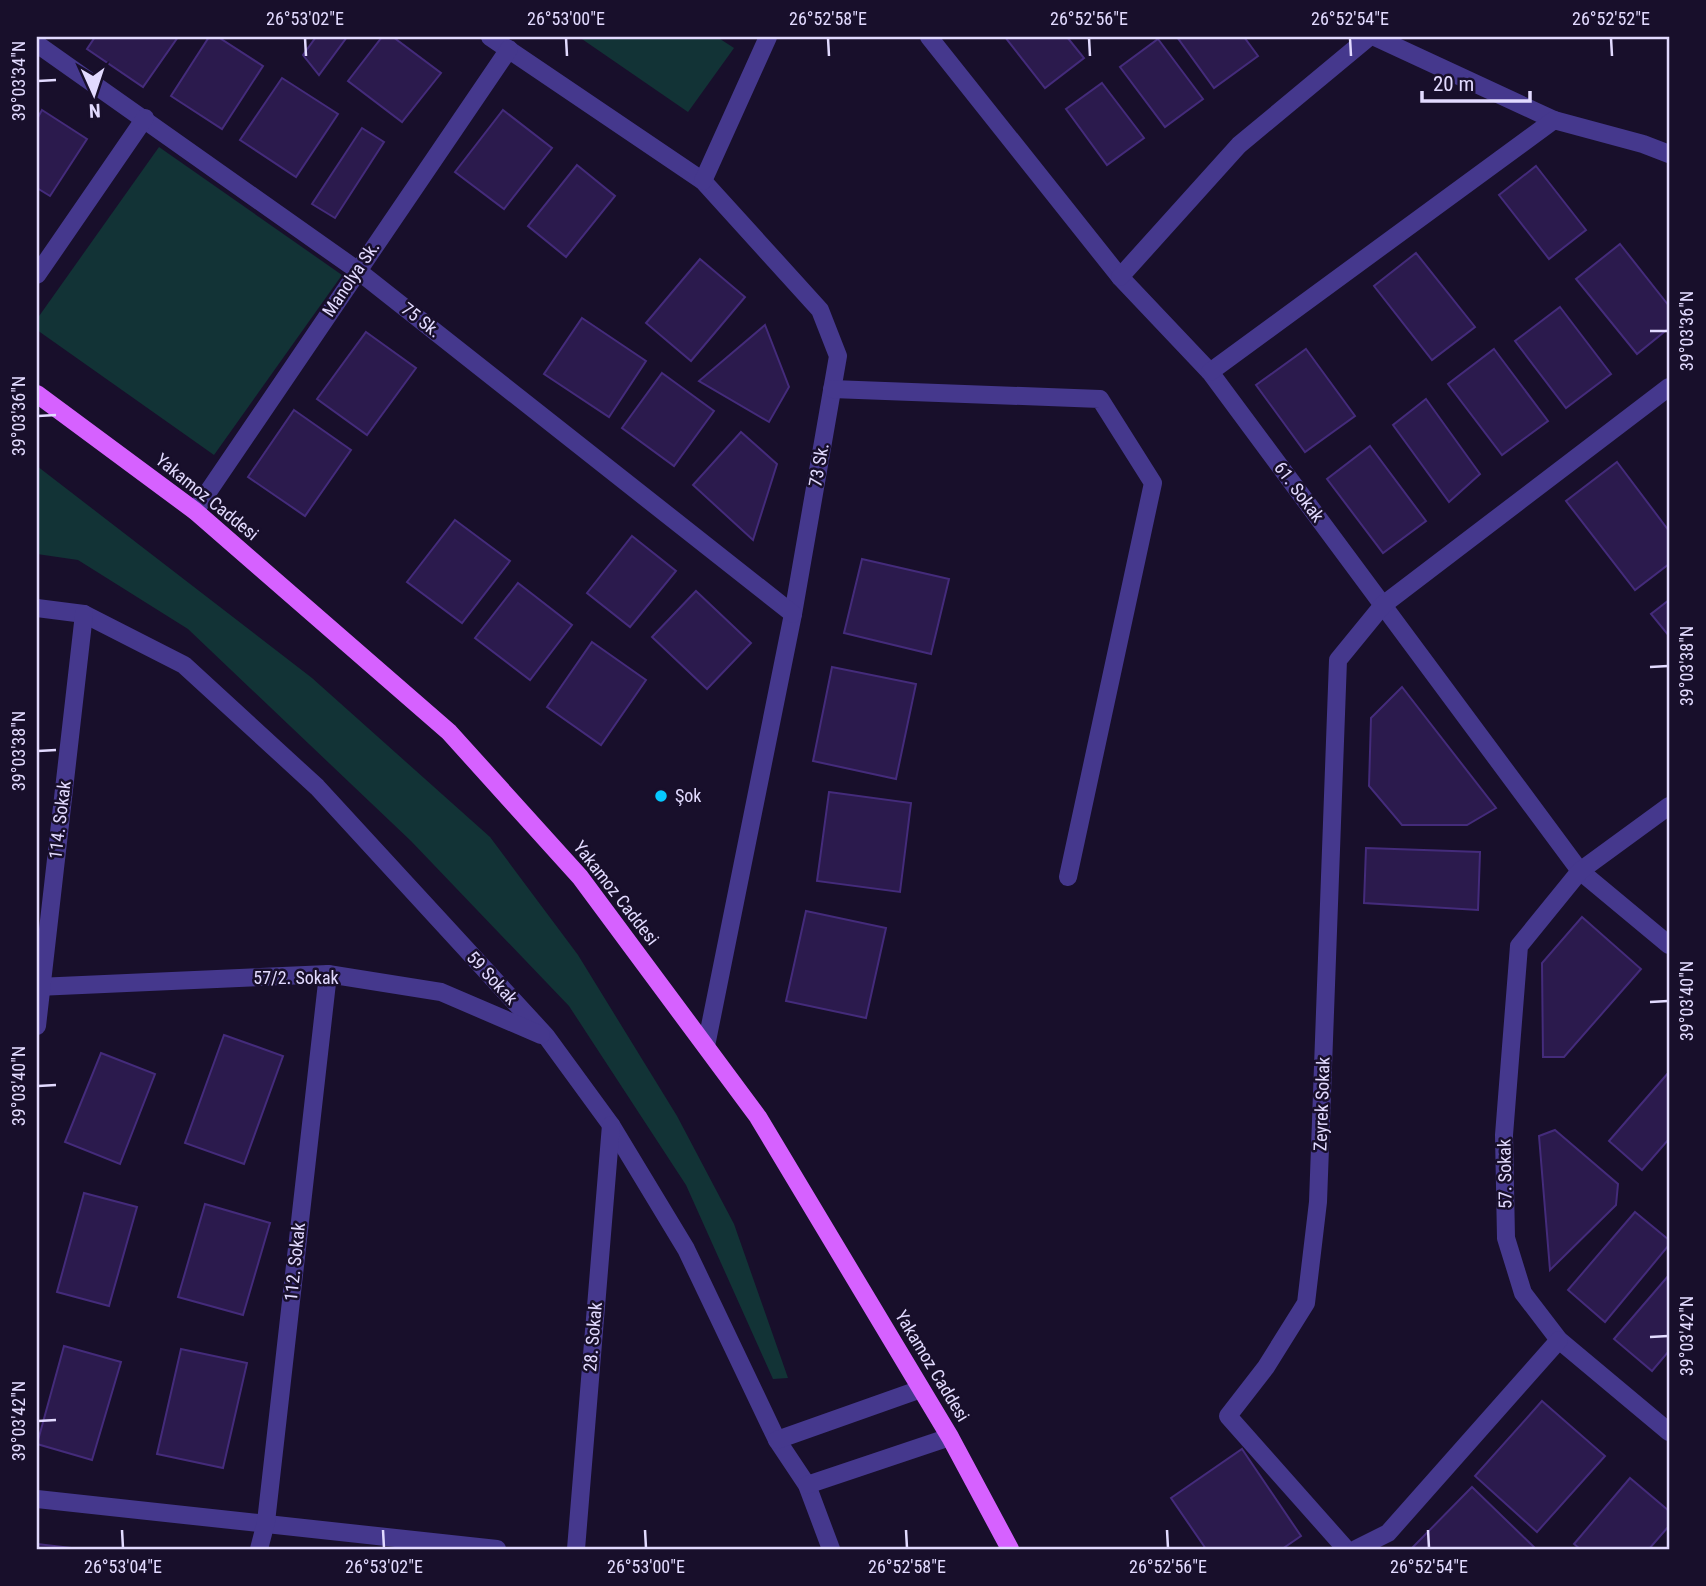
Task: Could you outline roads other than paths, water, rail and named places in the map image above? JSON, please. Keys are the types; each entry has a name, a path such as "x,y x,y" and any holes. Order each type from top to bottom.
{"main road":[{"name":"Yakamoz Caddesi","path":"37,394 195,511 449,732 580,877 706,1045 765,1129 950,1437 1010,1549"}],"street":[{"name":"73 Sk.","path":"490,37 703,181 820,310 838,356 793,614 706,1045"},
{"path":"703,181 768,37"},
{"name":"61. Sokak","path":"929,37 1120,277 1210,372 1580,871 1669,945"},
{"path":"1120,277 1239,145 1369,37"},
{"path":"1375,37 1555,120 1643,144 1669,155"},
{"name":"75 Sk.","path":"37,44 357,270 793,614"},
{"name":"Manolya Sk.","path":"195,511 509,49"},
{"path":"37,275 145,118"},
{"path":"1210,372 1555,120"},
{"path":"1383,605 1669,387"},
{"path":"832,389 1100,399 1153,483 1069,877"},
{"name":"Zeyrek Sokak","path":"1346,1549 1228,1416 1266,1367 1306,1303 1318,1189 1338,660 1383,605"},
{"name":"59 Sokak","path":"37,608 84,614 184,665 317,787 545,1037 611,1125 686,1249 777,1440 807,1485 831,1549"},
{"name":"114. Sokak","path":"37,1026 39,987 84,614"},
{"name":"57. Sokak","path":"1669,806 1580,871 1519,946 1504,1135 1506,1238 1523,1293 1559,1340 1669,1432"},
{"name":"57/2. Sokak","path":"39,987 328,974 441,992 545,1037"},
{"name":"112. Sokak","path":"259,1549 266,1522 328,974"},
{"name":"28. Sokak","path":"576,1549 611,1125"},
{"path":"1356,1549 1388,1533 1559,1340"},
{"path":"777,1440 921,1390"},
{"path":"807,1485 950,1437"},
{"path":"37,1499 497,1549"}],"place":[{"name":"Şok","path":"661,796"}]}
